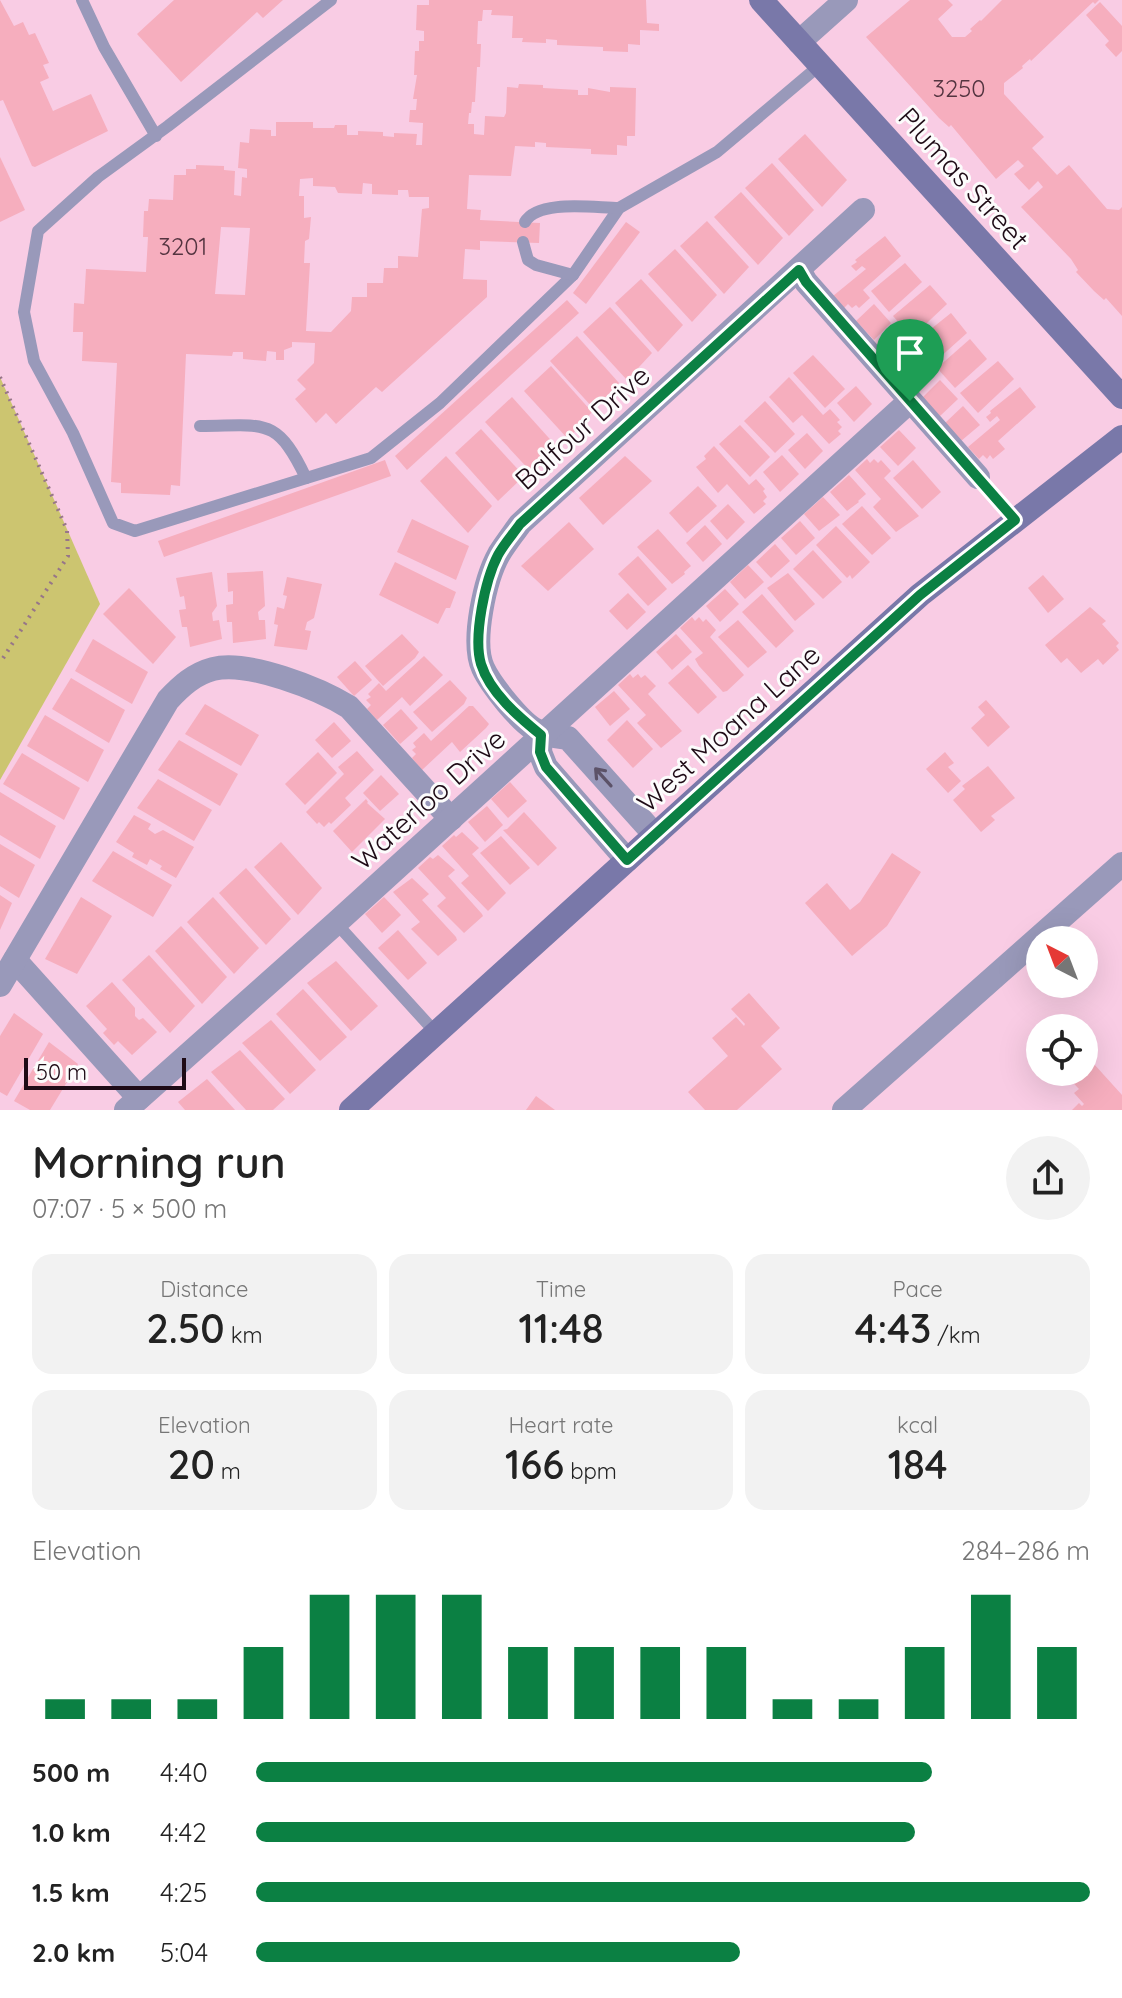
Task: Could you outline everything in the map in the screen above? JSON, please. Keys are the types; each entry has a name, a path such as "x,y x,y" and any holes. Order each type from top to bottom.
{"street":[{"name":"Plumas Street","path":"761,0 1122,397"},
{"path":"799,42 846,0"},
{"name":"Balfour Drive","path":"655,835 568,738 541,735 517,715 496,690 481,665 478,636 487,590 498,556 520,524 863,210"},
{"path":"799,270 806,282 978,477"},
{"name":"Waterloo Drive","path":"133,1104 910,401"},
{"name":"West Moana Lane","path":"351,1110 920,595 1122,437"},
{"path":"0,985 168,700 187,680 215,668 260,671 328,694 349,707 451,819"},
{"path":"541,735 540,752 546,767 627,860"},
{"path":"844,1110 1122,864"},
{"path":"15,960 133,1104"}],"lane":[{"path":"82,0 104,47 156,136"},
{"path":"331,0 156,136 98,177 38,231 24,312 34,361 73,433 113,523 135,531 371,458 440,403 573,275 619,208 717,152 820,65"},
{"path":"525,222 534,212 548,207 619,208"},
{"path":"523,242 528,260 573,275"},
{"path":"200,426 265,426 278,433 291,448 306,478"},
{"path":"978,477 1015,520"},
{"path":"336,923 436,1033"}],"path":[{"path":"0,377 67,530 68,556 0,663"}],"shaded area":[{"path":"0,377 100,604 0,780"}],"building":[{"path":"0,0 14,26 23,22 29,35 35,33 49,63 43,65 49,78 40,82 53,111 91,94 108,131 35,167 3,100 0,101"},
{"path":"174,0 283,0 263,18 257,12 181,82 137,34"},
{"path":"429,0 646,0 647,23 659,24 659,31 640,30 640,45 628,44 628,52 603,51 603,47 557,45 557,40 522,42 523,38 512,38 513,16 491,15 492,10 483,10 482,21 478,21 480,67 477,67 475,102 472,102 468,124 474,124 474,134 484,135 485,116 504,117 507,87 518,88 519,84 578,90 578,95 588,95 588,88 610,92 610,87 636,88 635,136 627,136 627,146 617,145 617,155 591,154 591,149 546,147 546,143 535,142 535,147 515,146 511,176 469,175 467,209 481,210 480,220 540,223 539,243 480,241 480,250 465,249 463,279 487,280 487,297 382,392 376,387 336,424 326,413 316,423 295,399 306,389 297,380 314,363 315,343 292,342 292,347 284,350 284,360 276,360 276,352 267,351 266,361 243,359 243,352 233,352 232,356 186,354 180,486 171,485 170,495 121,493 121,483 111,482 117,363 82,361 83,332 73,332 74,303 84,304 86,269 146,272 148,237 143,237 144,211 148,211 149,199 173,200 174,175 186,175 186,169 196,169 196,165 224,166 224,170 235,171 234,195 241,196 242,177 247,178 247,169 238,168 240,142 249,143 250,129 271,130 271,136 276,136 276,122 313,122 313,128 347,125 347,135 358,135 358,131 383,132 383,136 394,137 394,133 417,134 416,145 422,145 423,123 409,122 410,110 416,110 417,99 413,99 417,75 414,75 415,51 419,51 419,41 424,41 424,31 416,30 417,5 429,5","holes":["313,178 313,186 335,187 338,193 362,194 363,183 372,184 372,194 398,195 398,190 408,190 409,197 429,197 429,208 422,209 418,257 398,256 398,268 384,268 383,283 367,283 367,297 352,297 351,311 331,332 306,331 310,263 304,263 311,217 304,218 304,196 299,196 300,179","221,227 250,228 245,295 215,294"]},
{"path":"910,0 948,0 953,5 938,19 952,37 965,37 1002,0 1099,0 1095,4 1093,2 1004,83 1004,94 1044,137 1032,148 1057,175 1069,165 1107,209 1119,210 1122,207 1122,316 1076,272 1078,270 1071,259 1021,207 1043,187 1038,181 1029,190 1014,174 1024,166 1018,160 996,179 951,125 949,127 939,118 866,37"},
{"path":"1100,2 1122,26 1122,51 1116,57 1105,45 1109,41 1086,15"},
{"path":"805,134 847,180 822,207 778,159"},
{"path":"0,157 25,210 0,222"},
{"path":"772,163 814,210 789,236 745,188"},
{"path":"741,192 783,238 758,265 714,217"},
{"path":"707,221 749,267 724,294 680,246"},
{"path":"626,222 640,232 586,304 573,293"},
{"path":"885,236 901,256 863,290 870,298 859,308 848,304 844,308 833,296 866,269 862,266 856,271 851,266"},
{"path":"675,249 717,295 692,322 648,274"},
{"path":"905,263 922,282 889,312 871,291"},
{"path":"641,279 683,325 658,352 615,303"},
{"path":"930,285 947,304 912,337 893,316"},
{"path":"567,300 579,313 407,470 395,456"},
{"path":"874,304 891,323 874,340 856,321"},
{"path":"610,307 652,353 627,380 583,332"},
{"path":"951,313 967,333 929,367 935,375 924,384 914,381 909,385 899,373 931,345 928,342 921,348 917,343 921,337"},
{"path":"895,331 913,349 895,366 877,348"},
{"path":"577,336 619,383 594,409 550,361"},
{"path":"970,339 987,359 955,388 937,368"},
{"path":"813,355 845,389 825,408 793,373"},
{"path":"998,361 1014,379 978,413 960,393"},
{"path":"551,366 592,412 568,439 524,391"},
{"path":"789,377 823,415 830,409 840,420 837,422 842,427 838,431 841,434 829,444 802,415 793,423 769,397"},
{"path":"940,380 958,399 940,416 922,398"},
{"path":"856,386 872,404 854,422 837,403"},
{"path":"1020,387 1036,407 998,441 1005,449 993,459 990,455 987,459 983,455 979,459 968,447 1000,420 997,416 990,422 986,417 990,411"},
{"path":"512,397 557,447 533,474 485,422"},
{"path":"765,401 795,434 775,453 744,421"},
{"path":"963,406 980,425 961,441 945,423"},
{"path":"740,425 770,457 750,477 719,444"},
{"path":"481,429 524,476 498,501 455,453"},
{"path":"899,430 916,448 898,466 880,447"},
{"path":"807,433 823,451 805,469 788,450"},
{"path":"714,446 749,485 756,479 765,489 763,491 767,497 763,501 766,504 754,514 727,484 718,493 696,467"},
{"path":"782,455 799,474 780,492 763,472"},
{"path":"446,456 492,506 468,533 420,481"},
{"path":"625,456 652,481 603,525 579,498"},
{"path":"867,459 870,463 874,459 878,463 881,460 891,471 884,478 919,516 896,532 873,507 881,499 855,470"},
{"path":"385,460 391,476 164,557 158,541"},
{"path":"913,460 941,492 922,509 893,478"},
{"path":"849,475 866,494 847,511 830,492"},
{"path":"698,486 717,506 687,533 669,513"},
{"path":"823,497 840,515 819,531 804,514"},
{"path":"728,504 745,522 727,540 710,521"},
{"path":"862,506 891,538 872,555 842,524"},
{"path":"412,519 469,546 456,580 397,552"},
{"path":"800,521 815,538 796,555 781,538"},
{"path":"569,522 594,549 548,591 521,566"},
{"path":"705,525 722,544 703,562 686,543"},
{"path":"836,526 870,562 852,579 850,575 847,578 816,545"},
{"path":"658,529 691,566 672,584 637,547"},
{"path":"775,544 790,561 771,578 756,562"},
{"path":"813,550 842,582 823,599 793,569"},
{"path":"638,556 667,589 648,606 618,574"},
{"path":"395,562 456,592 450,608 446,608 438,624 379,595"},
{"path":"748,565 764,582 745,599 730,582"},
{"path":"263,571 265,606 258,612 259,620 265,620 266,639 233,643 232,622 227,622 226,605 233,604 233,591 228,592 227,573"},
{"path":"212,572 217,606 212,613 213,621 219,620 222,639 190,647 187,627 182,627 179,610 186,609 184,596 180,597 176,578"},
{"path":"788,573 815,604 795,621 767,588"},
{"path":"1043,575 1064,599 1048,613 1028,588"},
{"path":"287,577 322,584 314,618 307,622 305,630 311,631 307,650 274,646 277,607 284,609"},
{"path":"129,588 176,637 153,664 103,614"},
{"path":"725,589 739,604 720,622 706,606"},
{"path":"628,593 646,612 627,630 609,611"},
{"path":"762,594 794,631 776,648 742,612"},
{"path":"1090,607 1106,621 1102,624 1119,643 1116,646 1119,650 1103,665 1098,659 1081,673 1067,658 1061,663 1045,645"},
{"path":"692,617 695,621 699,617 703,622 706,619 716,630 710,637 744,675 727,691 723,692 699,666 695,659 703,653 680,628"},
{"path":"738,620 767,652 748,668 718,637"},
{"path":"402,634 419,652 383,686 365,666"},
{"path":"676,634 692,652 672,670 656,652"},
{"path":"93,639 148,672 132,704 75,671"},
{"path":"424,656 443,675 410,706 402,697 377,720 367,709 371,705 366,700 371,697 368,694 379,683 386,691"},
{"path":"355,661 372,680 354,696 337,677"},
{"path":"688,665 717,697 698,714 668,683"},
{"path":"630,674 633,678 638,674 641,678 645,675 656,686 648,694 682,731 661,748 637,723 646,715 618,685"},
{"path":"71,678 125,710 109,743 52,709"},
{"path":"450,680 467,698 432,732 413,712"},
{"path":"614,691 630,709 610,726 595,707"},
{"path":"986,700 1010,727 988,747 971,728 985,715 978,707"},
{"path":"205,704 259,735 241,766 185,734"},
{"path":"469,706 473,706 489,724 460,752 452,742 422,770 412,758 416,754 412,750 416,747 413,743 424,733 431,741"},
{"path":"401,709 418,728 400,744 383,725"},
{"path":"45,715 104,750 88,782 27,746"},
{"path":"627,720 653,749 633,768 607,740"},
{"path":"334,722 351,741 332,758 315,740"},
{"path":"179,740 238,774 220,806 158,770"},
{"path":"357,751 374,770 345,798 351,805 331,824 329,822 324,827 319,822 317,824 306,812 344,774 338,767"},
{"path":"318,752 337,773 305,805 285,784"},
{"path":"945,752 954,763 948,767 961,781 948,793 926,769"},
{"path":"22,753 80,788 64,820 3,784"},
{"path":"988,766 1015,798 991,816 995,820 981,832 953,800 965,789 962,786"},
{"path":"381,775 399,794 380,811 363,793"},
{"path":"158,779 212,810 194,841 137,808"},
{"path":"510,782 527,801 508,818 491,799"},
{"path":"0,792 56,826 40,859 0,835"},
{"path":"366,799 385,819 352,852 333,831"},
{"path":"487,806 503,825 485,842 468,822"},
{"path":"524,812 557,848 538,866 503,830"},
{"path":"134,815 151,824 148,829 155,834 163,830 194,847 176,878 150,859 147,865 132,857 134,853 116,842"},
{"path":"462,832 479,848 472,854 506,893 488,911 461,883 469,876 442,846"},
{"path":"501,836 530,868 510,885 480,853"},
{"path":"281,842 322,888 298,915 254,867"},
{"path":"0,844 35,865 19,898 0,886"},
{"path":"113,851 172,885 153,917 92,881"},
{"path":"892,853 921,872 887,926 852,956 805,903 827,883 850,910 860,902"},
{"path":"438,855 455,870 448,876 483,916 464,933 437,906 446,898 418,868 430,857 433,859"},
{"path":"246,868 291,919 266,945 219,893"},
{"path":"412,878 429,894 422,900 457,940 438,956 411,929 420,922 393,892"},
{"path":"0,895 12,903 0,930"},
{"path":"81,897 112,916 77,974 45,959"},
{"path":"213,897 259,948 234,974 187,922"},
{"path":"384,897 401,915 382,933 365,914"},
{"path":"181,926 227,977 202,1004 155,951"},
{"path":"398,930 427,963 408,980 378,948"},
{"path":"149,955 195,1006 170,1033 122,980"},
{"path":"336,961 378,1006 351,1031 307,983"},
{"path":"112,982 135,1008 135,1016 139,1020 143,1018 157,1032 132,1055 118,1041 114,1045 103,1033 107,1029 86,1006"},
{"path":"303,989 347,1037 320,1061 276,1014"},
{"path":"749,993 780,1028 761,1046 782,1069 737,1110 705,1110 688,1092 728,1056 712,1038 736,1017 744,1026 731,1009"},
{"path":"14,1013 43,1034 7,1096 0,1092 0,1036"},
{"path":"271,1020 316,1070 290,1094 242,1043"},
{"path":"49,1042 78,1064 50,1110 30,1110 14,1101"},
{"path":"240,1050 285,1099 273,1110 246,1110 211,1072"},
{"path":"1098,1068 1122,1095 1122,1110 1072,1110 1079,1103 1084,1104 1074,1093 1079,1089 1076,1086 1098,1086"},
{"path":"207,1079 235,1110 185,1110 178,1102"},
{"path":"536,1096 555,1110 526,1110"}],"route":[{"path":"799,270 806,282 910,401 1015,520 920,595 627,860 546,767 540,752 541,735 517,715 496,690 481,665 478,636 487,590 498,556 520,524 799,270"}]}
